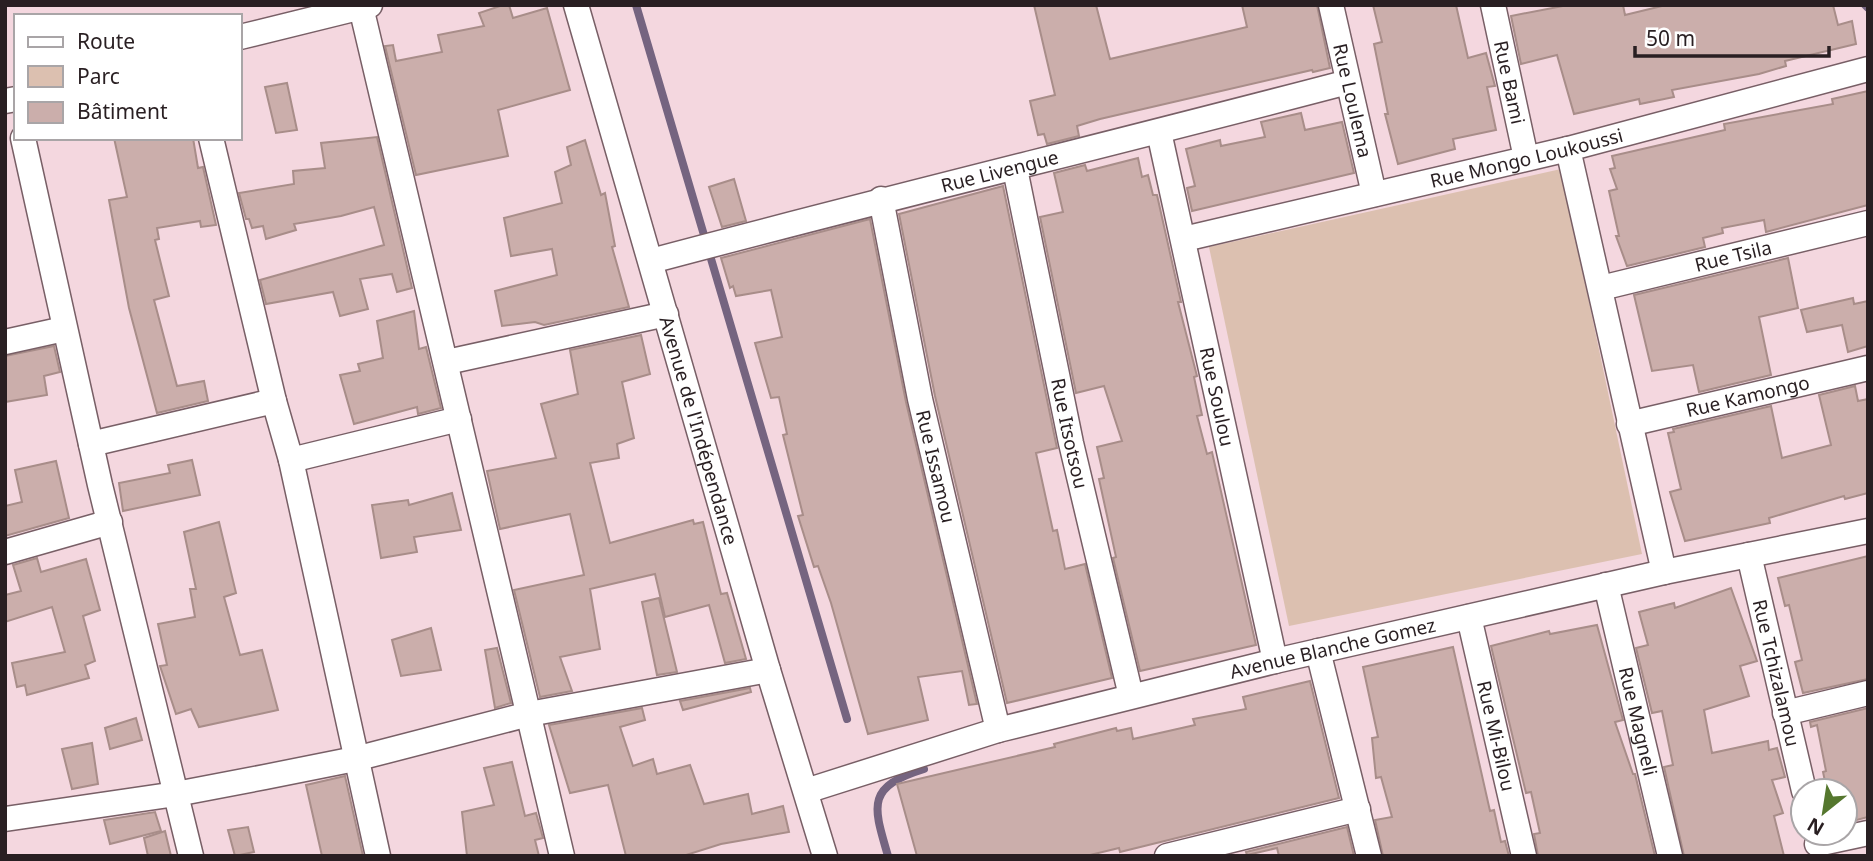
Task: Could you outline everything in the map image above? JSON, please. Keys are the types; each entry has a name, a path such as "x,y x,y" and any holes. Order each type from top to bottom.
{"street":[{"name":"Avenue de l'Indépendance","path":"576,5 768,670 825,856"},
{"name":"Rue Loulema","path":"1331,5 1374,194"},
{"name":"Rue Bami","path":"1494,5 1526,158"},
{"path":"242,36 299,13 366,6 459,419 562,856"},
{"name":"Rue Mongo Loukoussi","path":"1184,239 1568,149 1868,69"},
{"name":"Rue Livengue","path":"651,261 881,199 1015,169 1348,82"},
{"name":"Rue Soulou","path":"1159,132 1275,661"},
{"path":"23,140 64,329 191,856"},
{"path":"211,140 274,401 291,460 378,856"},
{"path":"1568,149 1664,572"},
{"name":"Rue Itsotsou","path":"1015,169 1071,443 1131,696"},
{"name":"Rue Issamou","path":"881,199 920,399 998,730"},
{"name":"Rue Tsila","path":"1601,288 1868,223"},
{"path":"447,362 666,314"},
{"path":"5,342 64,329"},
{"name":"Rue Kamongo","path":"1629,424 1868,368"},
{"path":"91,444 274,401"},
{"path":"291,460 459,419"},
{"path":"5,552 110,522"},
{"name":"Avenue Blanche Gomez","path":"806,791 998,730 1131,696 1664,572 1868,531"},
{"name":"Rue Tchizalamou","path":"1749,555 1801,777"},
{"name":"Rue Magneli","path":"1606,585 1670,856"},
{"name":"Rue Mi-Bilou","path":"1469,617 1524,856"},
{"path":"1318,651 1369,856"},
{"path":"5,819 176,794 355,759 529,714 768,670"},
{"path":"1785,713 1868,693"},
{"path":"1167,856 1358,809"}],"green space":[{"path":"1561,169 1642,554 1289,626 1209,247"}],"building":[{"path":"509,5 513,18 547,8 570,90 498,110 508,156 416,175 385,46 393,45 396,61 442,52 438,35 484,26 479,13"},
{"path":"1034,5 1096,5 1110,59 1247,27 1242,5 1317,5 1330,68 1100,119 1077,126 1079,136 1047,144 1044,134 1038,135 1030,101 1055,95"},
{"path":"1373,5 1456,5 1468,58 1486,53 1495,86 1487,87 1496,130 1453,139 1455,149 1398,164 1385,114 1388,114 1374,44 1382,42"},
{"path":"1568,5 1623,5 1625,15 1666,5 1833,5 1838,25 1852,21 1856,44 1785,61 1786,66 1759,74 1672,90 1674,97 1640,104 1639,99 1574,114 1557,55 1521,64 1511,16"},
{"path":"287,83 297,130 276,133 265,87"},
{"path":"1868,91 1868,205 1766,232 1764,220 1722,228 1723,233 1703,238 1705,247 1627,266 1616,236 1619,236 1609,191 1617,189 1610,169 1615,168 1612,156 1725,130 1724,124 1833,104 1832,99"},
{"path":"1301,113 1305,130 1342,122 1354,173 1192,211 1187,188 1195,186 1186,149 1220,140 1221,146 1265,137 1261,122"},
{"path":"377,137 412,288 397,292 392,274 360,279 368,309 340,316 333,292 266,304 260,280 384,245 374,207 294,224 296,230 266,239 263,226 252,228 249,219 246,219 239,193 294,184 293,171 325,168 321,143"},
{"path":"114,140 193,140 198,168 203,167 216,225 201,227 200,221 157,228 159,239 155,240 169,296 154,300 177,386 204,381 208,401 157,413 129,308 109,200 127,197"},
{"path":"585,140 601,195 605,193 615,246 612,247 629,307 544,325 535,322 502,326 495,291 557,275 552,249 511,256 504,218 562,203 555,172 571,165 567,147"},
{"path":"1138,158 1142,177 1148,175 1153,195 1157,195 1181,302 1178,302 1197,376 1194,377 1202,415 1197,416 1207,454 1212,452 1256,645 1140,671 1113,558 1116,557 1099,479 1104,478 1097,447 1122,441 1104,386 1076,393 1040,217 1063,212 1054,173 1085,165 1087,171"},
{"path":"734,179 746,221 722,227 709,187"},
{"path":"1003,186 1057,448 1036,453 1053,531 1057,530 1065,569 1085,564 1112,678 1007,703 935,396 899,214"},
{"path":"870,219 906,402 977,704 969,705 962,671 918,677 928,720 868,734 831,603 818,566 814,567 798,516 803,515 783,435 787,434 779,397 771,398 755,343 782,337 771,290 736,296 733,286 730,288 721,258"},
{"path":"1788,258 1798,308 1759,317 1771,375 1699,392 1693,365 1652,371 1634,295"},
{"path":"1853,298 1854,304 1868,301 1868,346 1848,352 1842,325 1807,332 1801,310"},
{"path":"414,311 419,349 426,347 441,408 418,414 417,407 354,424 340,375 360,371 358,364 383,358 377,321"},
{"path":"641,335 650,374 622,382 634,438 617,444 619,458 590,463 610,543 693,520 694,524 703,522 721,594 727,593 746,659 725,663 709,605 665,617 655,574 590,589 600,649 560,657 572,691 540,697 514,590 584,575 570,514 500,529 487,471 556,458 541,404 578,394 570,350"},
{"path":"54,346 60,372 44,376 47,395 5,402 5,356"},
{"path":"1855,386 1858,401 1868,399 1868,493 1845,499 1844,496 1769,518 1770,523 1685,541 1670,492 1681,489 1668,433 1674,432 1673,429 1771,406 1782,458 1831,445 1819,395"},
{"path":"192,460 200,495 123,511 119,483 170,473 168,465"},
{"path":"56,461 69,518 5,536 5,506 22,502 15,470"},
{"path":"452,493 461,530 414,537 417,552 381,558 372,505 408,500 409,505"},
{"path":"219,522 236,593 224,597 240,655 262,650 278,710 199,727 191,709 176,714 160,666 167,665 158,624 195,617 190,589 196,589 184,532"},
{"path":"1868,556 1868,679 1803,693 1795,662 1802,660 1789,605 1785,606 1778,578"},
{"path":"37,558 41,572 86,559 100,610 83,616 95,661 85,665 89,678 27,695 25,685 17,687 12,663 65,652 52,607 5,622 5,595 21,591 13,565"},
{"path":"1731,588 1757,661 1740,666 1749,696 1704,710 1712,753 1768,741 1769,750 1777,748 1785,777 1772,780 1783,813 1774,816 1784,856 1684,856 1664,767 1673,765 1662,711 1652,713 1636,648 1648,645 1639,612 1674,603 1675,608"},
{"path":"659,598 677,672 657,675 642,602"},
{"path":"1597,625 1623,720 1615,722 1635,774 1655,856 1538,856 1534,834 1540,833 1531,792 1526,793 1491,646 1549,631 1550,634"},
{"path":"431,628 441,670 401,676 392,640"},
{"path":"1453,647 1490,811 1494,810 1501,842 1505,841 1509,856 1383,856 1375,820 1392,817 1381,777 1376,778 1372,738 1378,737 1363,667"},
{"path":"497,648 511,703 495,708 485,650"},
{"path":"1310,681 1339,798 1120,852 1119,848 1086,856 917,856 897,784 1055,747 1054,744 1116,728 1117,731 1131,728 1133,739 1195,725 1193,719 1246,709 1243,697"},
{"path":"750,688 751,692 683,710 680,701"},
{"path":"642,708 645,720 620,727 633,766 653,759 657,774 690,765 704,804 748,794 752,814 783,806 789,832 721,844 683,856 626,856 608,785 570,793 549,725"},
{"path":"1868,708 1868,817 1859,819 1859,777 1824,777 1823,772 1826,771 1817,725 1811,727 1810,722"},
{"path":"136,718 142,740 110,749 105,728"},
{"path":"92,743 98,784 72,789 62,749"},
{"path":"512,762 525,816 536,813 543,838 535,840 539,856 467,856 462,812 494,805 484,768"},
{"path":"345,776 363,856 322,856 306,785"},
{"path":"155,812 161,831 110,844 104,820"},
{"path":"248,827 254,852 235,856 228,830"},
{"path":"1347,827 1354,856 1279,856 1277,848 1247,855 1246,852"},
{"path":"165,831 171,856 148,856 144,838"}],"waterway":[{"path":"636,5 847,719"},
{"path":"1865,5 1868,8"},
{"path":"888,856 879,823 879,800 883,791 892,783 924,769"}]}
